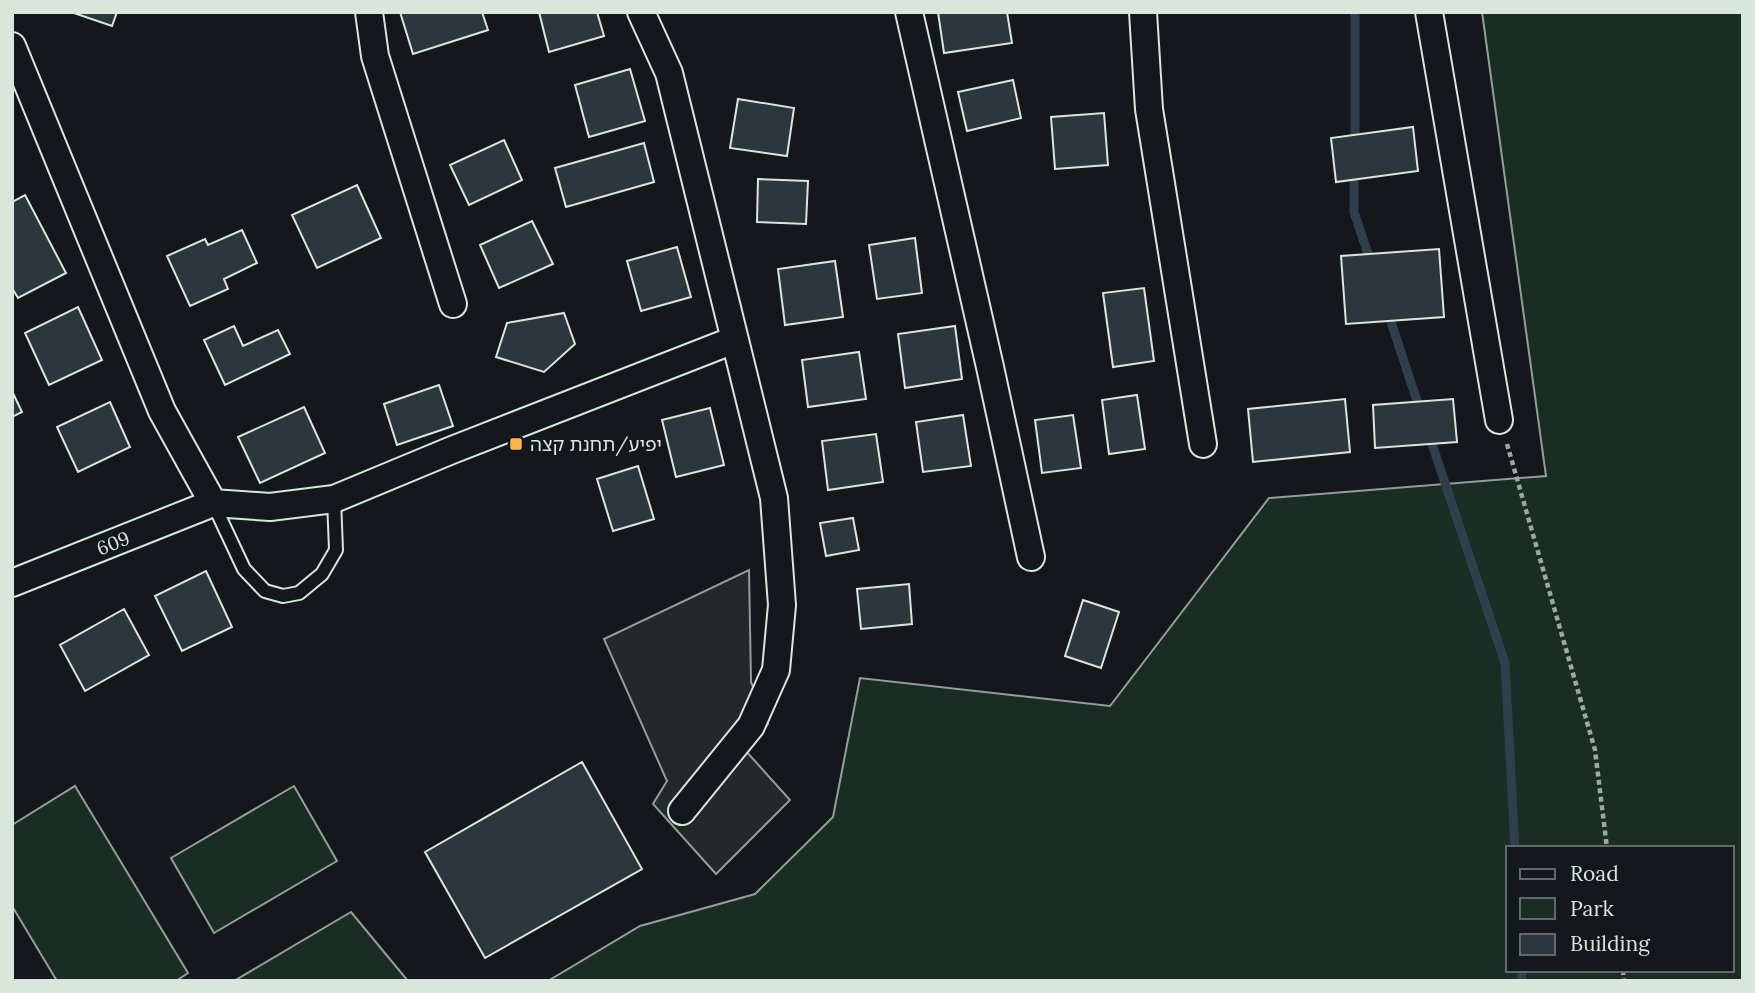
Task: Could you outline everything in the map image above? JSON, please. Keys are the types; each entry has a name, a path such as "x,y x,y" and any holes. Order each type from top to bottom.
{"street":[{"path":"369,12 375,56 453,304"},
{"path":"641,12 669,73 775,498 782,605 776,670 751,726 682,811"},
{"path":"909,12 1031,557"},
{"path":"1143,12 1149,109 1203,444"},
{"path":"1429,12 1499,420"},
{"path":"12,46 162,411 213,503 270,507 334,499 734,340"},
{"name":"609","path":"12,583 213,503"}],"lane":[{"path":"213,503 244,569 265,591 283,596 299,593 322,574 336,550 334,499"}],"path":[{"path":"1499,420 1595,750 1607,846"}],"green space":[{"path":"1482,12 1743,12 1743,981 548,981 640,926 755,894 833,817 860,678 1110,706 1269,498 1546,476"},
{"path":"75,786 188,973 176,981 57,981 12,906 12,825"},
{"path":"294,786 337,861 214,933 171,858"},
{"path":"351,912 408,981 234,981"}],"shaded area":[{"path":"749,570 751,682 768,724 745,750 790,800 716,874 653,804 667,781 604,639"}],"building":[{"path":"71,12 117,12 112,26"},
{"path":"400,12 482,12 488,30 413,54"},
{"path":"539,12 597,12 604,36 549,52"},
{"path":"938,12 1007,12 1012,43 944,53"},
{"path":"630,69 645,121 589,137 575,85"},
{"path":"1013,80 1021,118 967,131 958,92"},
{"path":"738,99 794,108 787,156 730,148"},
{"path":"1104,113 1108,165 1055,169 1051,117"},
{"path":"1413,127 1418,171 1336,182 1331,138"},
{"path":"504,140 522,180 469,205 450,165"},
{"path":"644,143 654,182 566,207 555,168"},
{"path":"758,179 808,181 806,224 757,222"},
{"path":"357,185 381,238 317,268 292,215"},
{"path":"25,195 66,273 18,298 12,288 12,202"},
{"path":"532,221 553,264 499,288 480,245"},
{"path":"242,230 257,263 224,279 228,289 190,306 167,256 205,239 208,245"},
{"path":"915,238 922,293 877,299 869,245"},
{"path":"677,247 691,297 641,311 627,261"},
{"path":"1439,249 1444,317 1346,324 1341,256"},
{"path":"835,261 843,317 785,325 778,269"},
{"path":"1144,288 1154,361 1113,367 1103,293"},
{"path":"78,307 102,360 49,385 25,333"},
{"path":"564,313 575,344 544,372 496,357 507,323"},
{"path":"234,326 243,346 278,330 290,354 225,385 204,340"},
{"path":"955,326 962,379 905,388 898,334"},
{"path":"859,352 866,399 808,407 802,360"},
{"path":"439,385 453,426 397,445 384,404"},
{"path":"12,391 22,412 12,417"},
{"path":"1137,395 1145,449 1109,454 1102,400"},
{"path":"1345,399 1350,452 1253,462 1248,409"},
{"path":"1453,399 1457,442 1375,448 1373,405"},
{"path":"110,402 130,447 78,472 57,427"},
{"path":"304,407 325,453 260,483 238,437"},
{"path":"710,408 724,465 676,477 662,420"},
{"path":"963,415 971,466 923,472 916,422"},
{"path":"1073,415 1081,468 1042,473 1035,420"},
{"path":"876,434 883,482 828,490 822,441"},
{"path":"638,466 654,519 613,531 597,479"},
{"path":"853,518 859,550 826,556 820,523"},
{"path":"206,571 232,627 182,651 155,596"},
{"path":"909,584 912,624 861,629 857,589"},
{"path":"1083,600 1119,612 1101,668 1065,656"},
{"path":"124,609 149,655 85,691 60,645"},
{"path":"582,762 642,869 485,958 425,852"}],"waterway":[{"path":"1355,12 1355,147"},
{"path":"1354,168 1354,212 1371,263"},
{"path":"1387,310 1421,413"},
{"path":"1428,432 1505,663 1515,846"},
{"path":"1522,972 1522,981"}],"place":[{"name":"יפיע/תחנת קצה","path":"516,444"}]}
